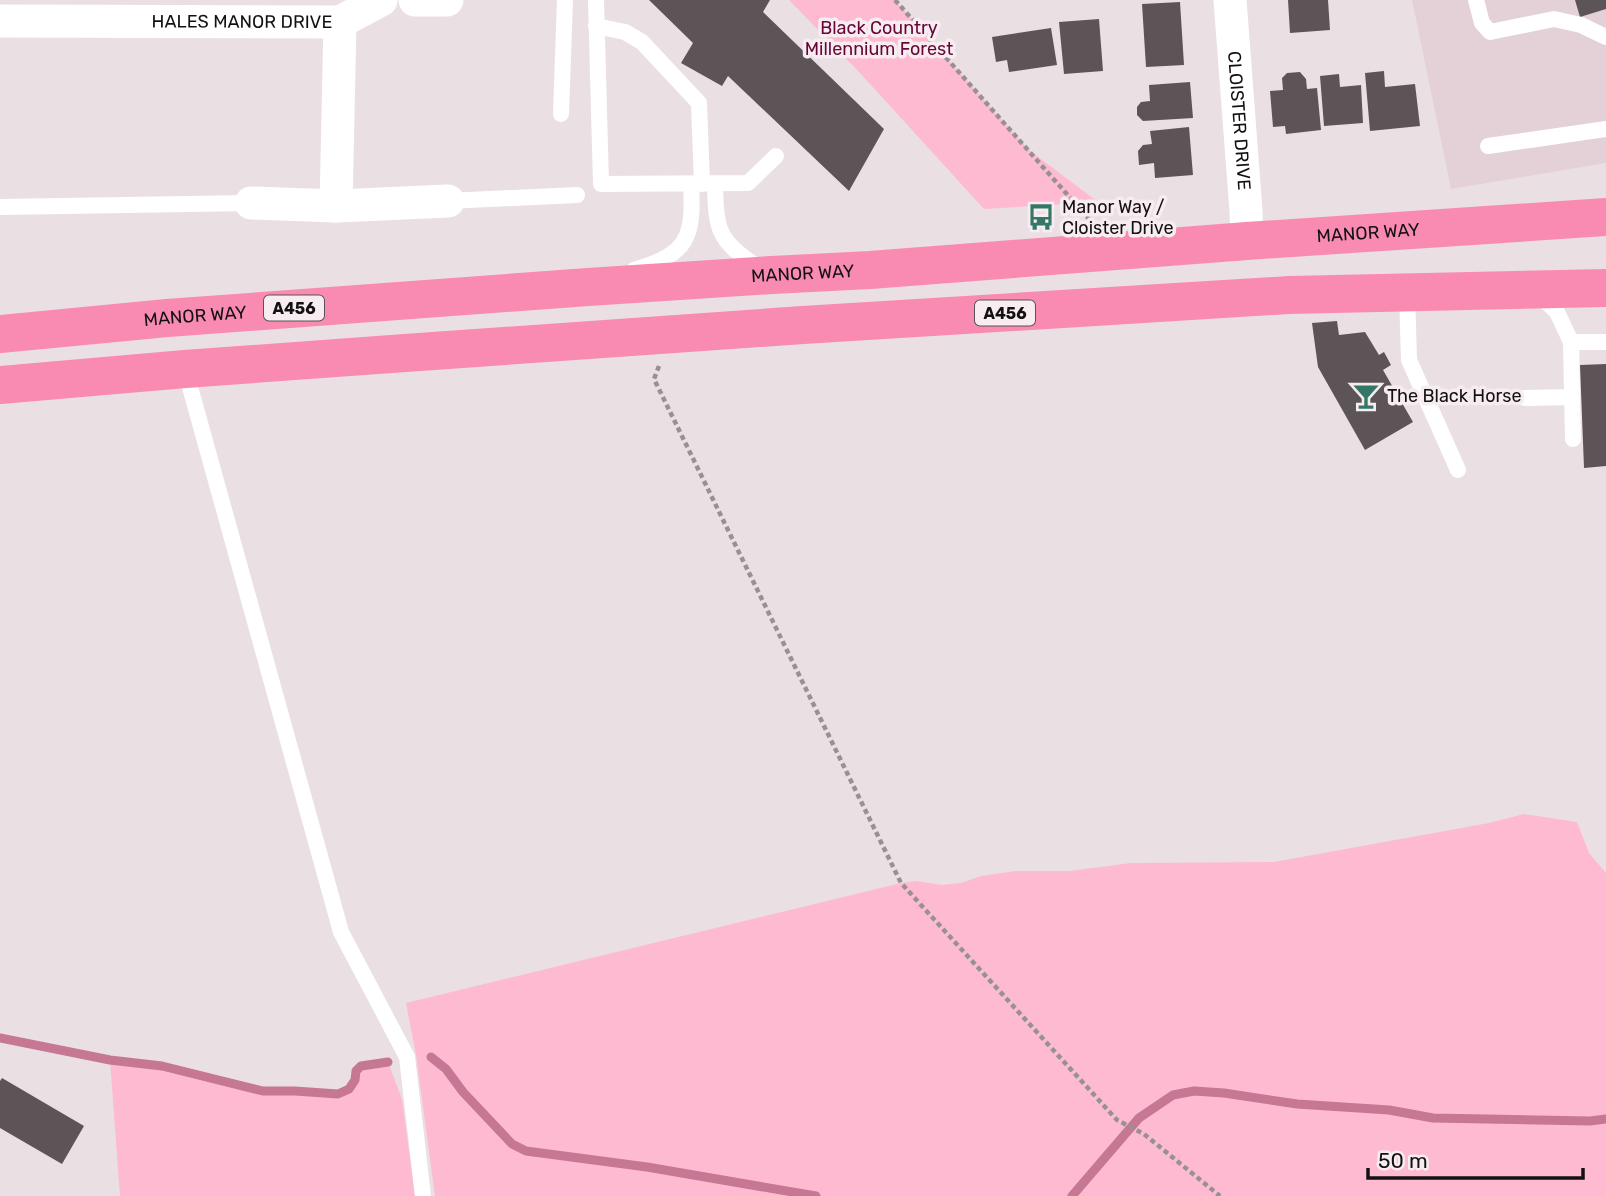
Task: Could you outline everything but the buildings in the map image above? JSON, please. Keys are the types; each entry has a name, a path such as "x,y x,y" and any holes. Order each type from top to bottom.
{"highway":[{"name":"MANOR WAY","path":"0,334 167,317 1606,217"},
{"name":"A456","path":"0,385 185,369 789,326 1289,295 1606,288"}],"street":[{"path":"340,22 381,0"},
{"path":"415,0 447,0"},
{"name":"CLOISTER DRIVE","path":"1230,0 1247,242"},
{"name":"HALES MANOR DRIVE","path":"0,21 340,22 336,205"},
{"path":"251,203 336,205 448,201"}],"lane":[{"path":"561,114 565,0"},
{"path":"596,0 601,184 748,183 776,156"},
{"path":"1476,0 1482,23 1490,32 1555,19 1581,25 1606,37"},
{"path":"596,26 625,32 642,42 699,103 703,184 722,234 736,251 772,275"},
{"path":"1488,146 1606,129"},
{"path":"554,290 603,279 671,255 684,242 690,227 692,210 703,184"},
{"path":"448,201 577,195"},
{"path":"0,207 251,203"},
{"path":"1524,289 1550,304 1571,342 1573,439"},
{"path":"1407,293 1409,360 1458,470"},
{"path":"1571,342 1606,341"},
{"path":"185,369 341,932 407,1057 423,1196"},
{"path":"1525,398 1572,397"}],"path":[{"path":"895,0 1089,219"},
{"path":"662,358 654,379 901,883 1117,1120 1144,1134 1220,1196"}],"shaded area":[{"path":"1412,0 1606,0 1606,163 1451,189"}],"green space":[{"name":"Black Country Millennium Forest","path":"789,0 895,0 1029,150 1098,202 984,209"},
{"path":"1524,814 1577,822 1589,853 1606,873 1606,1196 435,1196 416,1055 406,1003 901,883 917,881 941,885 1016,871 1070,871 1131,863 1274,862 1489,823"},
{"path":"110,1060 162,1066 263,1091 338,1094 349,1089 355,1080 356,1071 361,1066 388,1062 402,1099 415,1196 120,1196"}],"waterway":[{"path":"0,1038 110,1060 162,1066 263,1091 338,1094 349,1089 355,1080 356,1071 361,1066 388,1062"},
{"path":"431,1057 446,1069 463,1092 512,1144 526,1151 647,1167 816,1196"},
{"path":"1072,1196 1139,1118 1173,1095 1194,1091 1297,1104 1389,1110 1433,1118 1606,1119"}],"place":[{"name":"Manor Way / Cloister Drive","path":"1041,217"},
{"name":"The Black Horse","path":"1366,396"}]}
